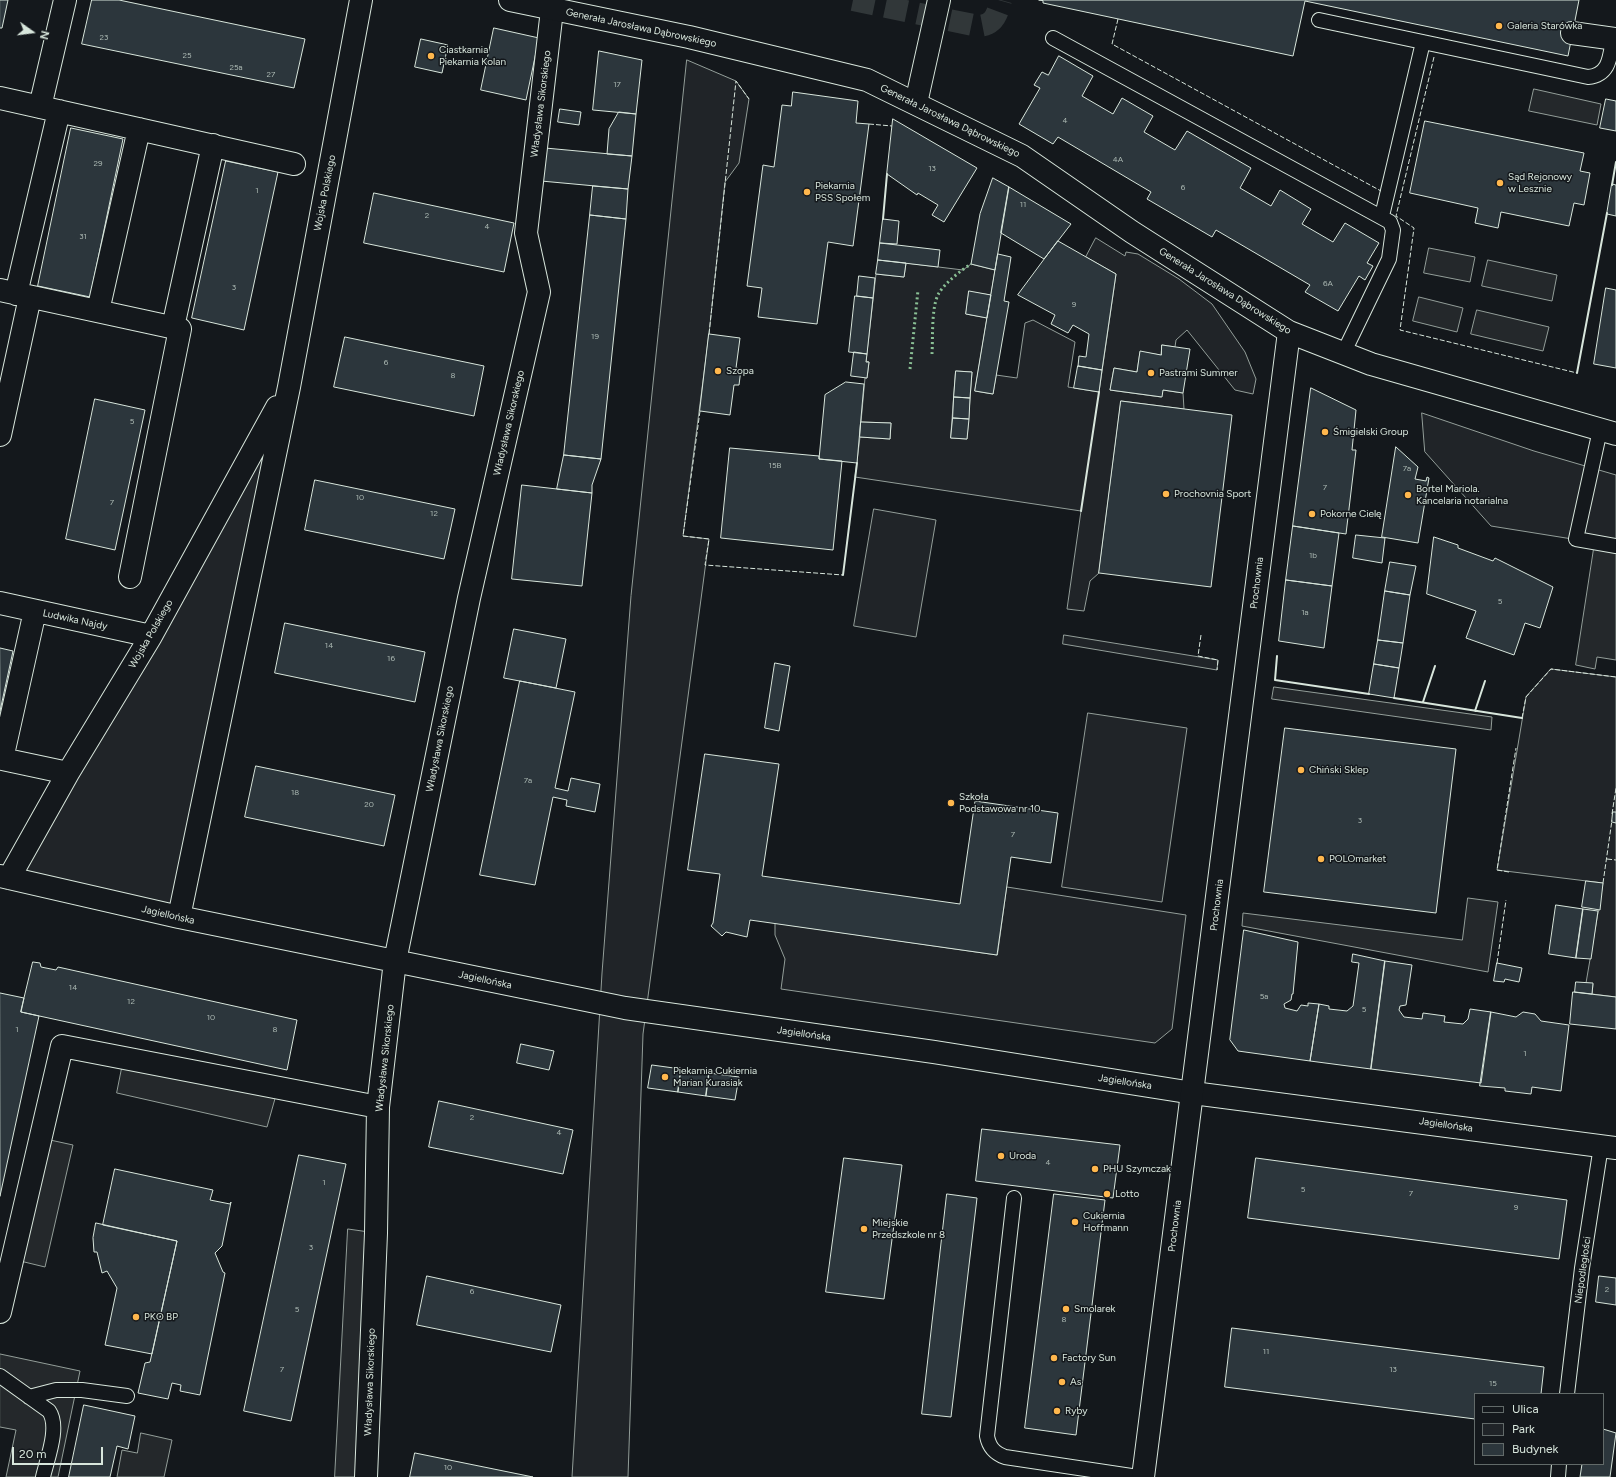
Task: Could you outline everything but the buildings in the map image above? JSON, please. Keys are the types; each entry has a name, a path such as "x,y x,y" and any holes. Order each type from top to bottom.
{"street":[{"path":"0,435 15,294 49,109 65,0"},
{"name":"Wojska Polskiego","path":"179,917 289,387 361,0"},
{"name":"Generała Jarosława Dąbrowskiego","path":"510,0 552,10 689,37 867,80 1022,156 1132,232 1289,332 1371,364 1608,432"},
{"path":"916,103 939,0"},
{"name":"Władysława Sikorskiego","path":"366,1477 376,1233 378,1107 395,961 469,598 539,292 526,233 552,10"},
{"path":"1572,33 1615,34"},
{"path":"0,98 294,164"},
{"path":"98,311 139,129"},
{"path":"173,327 214,145"},
{"path":"15,294 180,329 130,577"},
{"name":"Prochownia","path":"1143,1477 1289,332"},
{"name":"Wojska Polskiego","path":"4,877 151,636 289,387"},
{"name":"Ludwika Najdy","path":"0,603 151,636"},
{"path":"35,611 2,758 68,773"},
{"name":"Jagiellońska","path":"4,877 179,917 624,1008 926,1051 1193,1093 1609,1147"},
{"path":"0,1312 62,1046 378,1107"}],"lane":[{"path":"1318,20 1588,76 1595,76 1606,68 1609,62 1615,34"},
{"path":"1053,38 1382,216 1390,222 1392,226 1389,259 1343,354"},
{"path":"1382,216 1423,42"},
{"name":"Generała Jarosława Dąbrowskiego","path":"1608,432 1576,539 1616,546"},
{"name":"Niepodległości","path":"1567,1393 1582,1268 1609,1147"},
{"path":"1014,1198 987,1436 988,1443 997,1454 1004,1457 1138,1477"},
{"path":"0,1376 49,1411 54,1422 43,1477"},
{"path":"29,1397 56,1390 82,1390 127,1396"},
{"path":"1558,1477 1559,1465"}],"green space":[{"path":"687,60 736,81 749,99 739,163 725,182 709,334 683,536 709,539 643,1034 628,1477 572,1477 602,973 631,596"},
{"path":"1096,238 1125,256 1126,252 1138,254 1179,279 1212,304 1245,352 1256,379 1253,394 1235,390 1187,330 1176,340 1175,347 1162,345 1161,355 1140,352 1137,372 1114,368 1110,390 1161,397 1163,390 1183,393 1184,409 1121,401 1099,573 1090,581 1084,611 1067,609 1081,511 855,477 860,437 890,439 891,423 861,422 865,378 867,378 869,362 866,361 876,274 904,277 906,263 963,270 971,264 995,270 991,295 969,292 966,314 987,318 975,391 993,394 996,375 1017,378 1025,323 1033,320 1075,342 1068,387 1099,392 1116,274 1086,257","holes":["956,371 972,372 967,439 951,438"]},
{"path":"280,405 175,912 15,876"},
{"path":"1422,413 1534,451 1616,475 1616,546 1491,526 1425,452"},
{"path":"874,509 936,520 916,637 854,626"},
{"path":"1064,635 1218,660 1217,670 1063,644"},
{"path":"1551,669 1616,677 1616,997 1592,994 1593,984 1586,983 1603,883 1497,870 1526,697"},
{"path":"1088,713 1187,728 1162,902 1062,887"},
{"path":"1007,887 1186,915 1172,1029 1155,1043 781,989 785,959 775,935 775,923 997,955"}],"shaded area":[{"path":"1534,89 1601,104 1597,125 1529,111"},
{"path":"1429,248 1475,257 1470,282 1424,273"},
{"path":"1488,260 1557,275 1552,301 1482,286"},
{"path":"1419,297 1463,308 1457,332 1413,321"},
{"path":"1477,310 1549,327 1543,351 1471,334"},
{"path":"1595,542 1616,546 1616,660 1597,657 1595,669 1576,665"},
{"path":"1274,687 1492,717 1491,730 1272,699"},
{"path":"1468,898 1498,902 1488,972 1242,926 1243,913 1462,940"},
{"path":"124,1058 278,1088 267,1127 117,1093"},
{"path":"41,1138 73,1145 45,1267 12,1259"},
{"path":"348,1229 376,1233 366,1477 335,1477"},
{"path":"0,1354 80,1371 58,1477 6,1477 16,1430 0,1427"},
{"path":"141,1433 172,1440 164,1477 117,1477 122,1450 137,1453"}],"tunnel":[{"path":"853,0 978,26 992,21 1001,0"}],"hedge":[{"path":"932,354 933,322 936,299 949,281 971,264"},
{"path":"910,369 918,290"}],"fence":[{"path":"1118,19 1112,44 1381,191"},
{"path":"1434,57 1396,216 1414,228 1400,330 1577,373"},
{"path":"709,334 736,81 749,99"},
{"path":"869,124 892,126"},
{"path":"700,411 683,536 709,539 705,565 843,575"},
{"path":"1201,635 1198,656 1218,660 1217,670"},
{"path":"1522,718 1526,697 1551,669 1616,677"},
{"path":"1509,872 1497,870 1516,748"},
{"path":"1612,814 1616,788"},
{"path":"1603,883 1612,820"},
{"path":"1607,859 1616,860"},
{"path":"1497,963 1506,900"}],"wall":[{"path":"1612,185 1616,162"},
{"path":"883,219 887,174"},
{"path":"1577,373 1607,213"},
{"path":"1081,511 1099,392"},
{"path":"843,575 857,463"},
{"path":"1277,656 1275,680 1369,694"},
{"path":"1423,702 1435,666"},
{"path":"1475,711 1485,681"},
{"path":"1394,698 1522,718"}],"place":[{"name":"Galeria Starówka","path":"1499,26"},
{"name":"Ciastkarnia Piekarnia Kolan","path":"431,56"},
{"name":"Sąd Rejonowy w Lesznie","path":"1500,183"},
{"name":"Piekarnia PSS Społem","path":"807,192"},
{"name":"Szopa","path":"718,371"},
{"name":"Pastrami Summer","path":"1151,373"},
{"name":"Śmigielski Group","path":"1325,432"},
{"name":"Prochovnia Sport","path":"1166,494"},
{"name":"Bortel Mariola. Kancelaria notarialna","path":"1408,495"},
{"name":"Pokorne Cielę","path":"1312,514"},
{"name":"Chiński Sklep","path":"1301,770"},
{"name":"Szkoła Podstawowa nr 10","path":"951,803"},
{"name":"POLOmarket","path":"1321,859"},
{"name":"Piekarnia Cukiernia Marian Kurasiak","path":"665,1077"},
{"name":"Uroda","path":"1001,1156"},
{"name":"PHU Szymczak","path":"1095,1169"},
{"name":"Lotto","path":"1107,1194"},
{"name":"Cukiernia Hoffmann","path":"1075,1222"},
{"name":"Miejskie Przedszkole nr 8","path":"864,1229"},
{"name":"Smolarek","path":"1066,1309"},
{"name":"PKO BP","path":"136,1317"},
{"name":"Factory Sun","path":"1054,1358"},
{"name":"As","path":"1062,1382"},
{"name":"Ryby","path":"1057,1411"}]}
